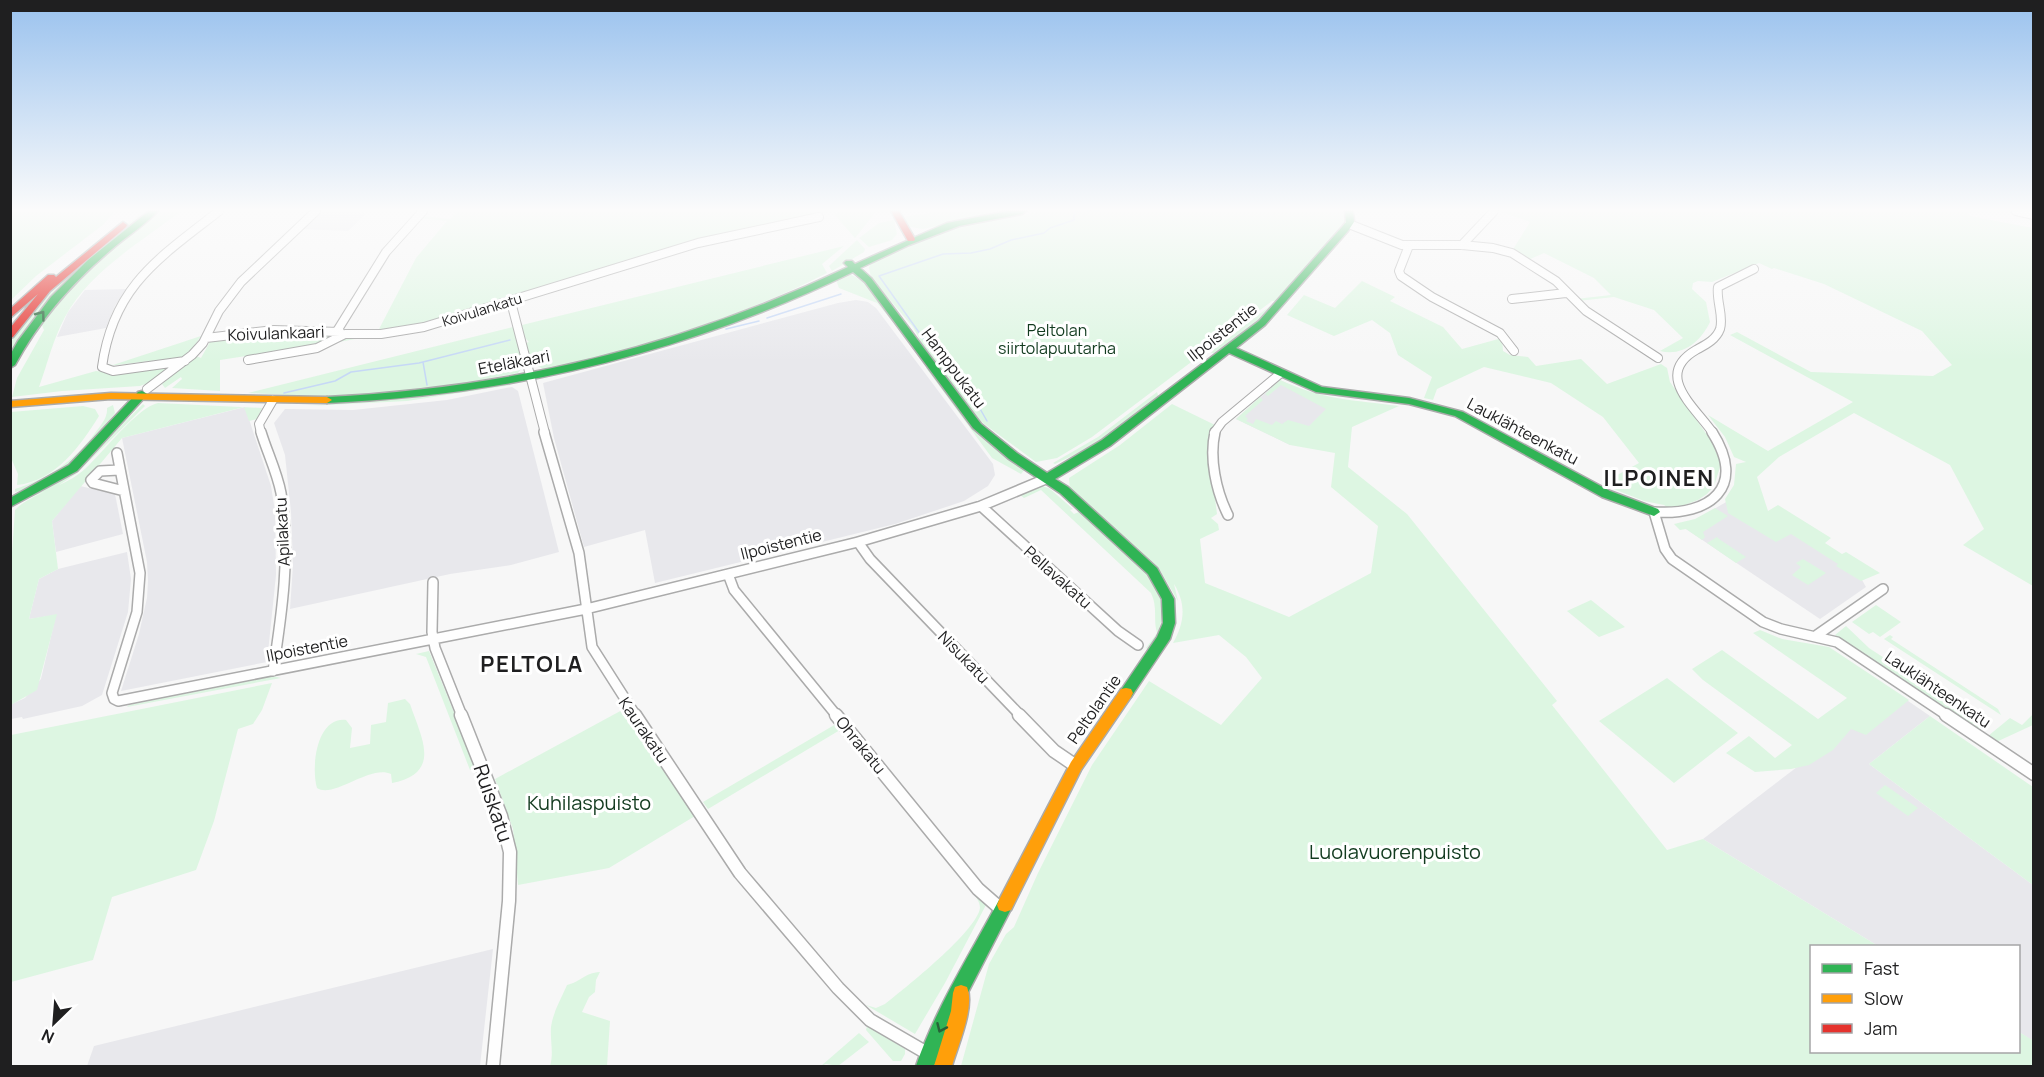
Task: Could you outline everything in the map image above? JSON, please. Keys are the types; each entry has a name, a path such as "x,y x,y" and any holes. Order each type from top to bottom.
{"main road":[{"path":"10,315 44,282 73,261"},
{"path":"10,335 48,290 80,261"},
{"path":"10,365 30,330 60,291 92,261"},
{"name":"Eteläkaari","path":"10,402 82,391 188,392 206,396 273,400 394,398 529,377 685,335 759,311 857,261"},
{"name":"Ilpoistentie","path":"1047,478 1106,443 1229,349 1271,315 1317,261"},
{"name":"Hamppukatu","path":"851,265 868,280 977,426 1013,456 1047,478"},
{"name":"Lauklähteenkatu","path":"1229,349 1320,390 1416,403 1459,414 1516,442 1606,494 1654,512"},
{"path":"10,503 54,481 73,468 144,392"},
{"name":"Eteläkaari","path":"10,402 144,392"},
{"path":"97,395 116,403 122,415"},
{"name":"Peltolantie","path":"927,1060 952,1005 961,992 1076,766 1163,639 1169,623 1168,600 1158,578 1148,566 1047,478"},
{"path":"10,495 31,491"},
{"name":"Peltolantie","path":"944,1064 960,1011 961,992"}],"street":[{"path":"158,261 144,273 125,295 114,317 102,367 113,371 185,361"},
{"path":"144,392 185,361 206,338 219,311 241,282 263,261"},
{"path":"337,331 378,261"},
{"name":"Koivulankatu","path":"248,360 317,348 345,334 381,334 424,327 640,261"},
{"path":"1403,261 1399,271 1401,276 1432,297 1500,333 1514,351"},
{"path":"1525,261 1550,277 1586,311 1658,358"},
{"path":"1654,512 1680,513 1698,508 1712,500 1725,481 1726,458 1720,444 1681,389 1676,372 1681,361 1711,342 1718,333 1722,318 1717,295 1718,287 1754,269"},
{"path":"1512,299 1566,293"},
{"name":"Kaurakatu","path":"511,302 529,377 579,553 592,647 600,663 740,873 856,1007 870,1020 927,1060 944,1064"},
{"name":"Koivulankaari","path":"206,338 274,330 337,331 345,334"},
{"path":"1228,515 1219,497 1212,444 1215,432 1222,422 1281,373"},
{"name":"Apilakatu","path":"273,400 259,424 279,486 283,516 283,598 273,671"},
{"path":"117,453 124,491 93,483 91,480 100,471 119,470"},
{"name":"Ilpoistentie","path":"124,491 140,573 137,612 112,696 114,699 126,700 586,609 858,542 981,506 1047,478"},
{"name":"Pellavakatu","path":"981,506 1118,631 1138,645"},
{"name":"Lauklähteenkatu","path":"1654,512 1665,549 1679,564 1770,626 1786,631 1817,635 1837,642 2034,774"},
{"name":"Nisukatu","path":"858,542 870,559 1040,736 1059,755 1076,766"},
{"name":"Ohrakatu","path":"728,574 734,590 978,889 1002,910"},
{"name":"Ruiskatu","path":"434,582 433,640 501,816 510,852 509,901 493,1066"},
{"path":"1817,635 1883,589"}],"shaded area":[{"path":"126,289 115,306 106,328 57,337 68,312 85,290"},
{"path":"856,300 868,302 876,308 993,464 995,475 988,486 964,501 895,524 655,583 645,530 584,547 554,438 543,383"},
{"path":"1280,380 1314,396 1341,401 1290,445 1236,419"},
{"path":"512,387 518,391 559,552 511,565 450,574 290,609 293,565 291,512 285,455 274,423 285,409 353,410 447,400"},
{"path":"245,407 271,486 275,511 276,575 267,662 121,691 139,634 147,598 148,581 147,562 122,438"},
{"path":"80,486 115,494 123,534 56,552 52,521"},
{"path":"1740,494 1869,575 1862,580 1866,587 1820,619 1683,527"},
{"path":"127,552 131,579 128,612 102,695 82,706 23,719 22,717 11,719 10,705 25,698 41,679 56,615 29,619 39,579 58,569"},
{"path":"1895,692 1930,716 1869,764 2033,885 2033,1041 2020,1033 2020,945 1876,945 1703,839"},
{"path":"493,949 480,1066 87,1066 94,1046"}],"green space":[{"path":"11,261 55,261 36,276 11,300"},
{"path":"84,261 94,261 43,306 11,355 11,341 37,306"},
{"path":"114,261 88,286 65,317 39,387 96,371 111,373 172,366 153,381 140,386 12,397 17,378 44,330 41,323 67,291 96,263"},
{"path":"414,261 625,261 428,324 378,331"},
{"path":"782,261 825,261 822,264 827,273 724,318 618,352 545,370 530,362 526,343 529,342 524,337 522,325"},
{"path":"834,261 848,261 832,271 829,266"},
{"name":"Peltolan siirtolapuutarha","path":"872,261 1312,261 1277,301 1272,301 1092,437 1057,458 1036,462 976,418 927,353 913,327 871,278 869,267"},
{"path":"1561,261 2033,261 2033,586 1963,545 1984,529 1950,465 1854,413 1779,457 1757,477 1768,511 1778,505 1831,538 1825,543 1842,554 1846,552 1880,573 1861,581 1791,534 1776,542 1728,513 1725,499 1734,485 1736,464 1746,462 1734,457 1725,437 1708,415 1768,451 1853,402 1730,335 1737,332 1811,372 1933,376 1952,365 1922,331 1824,284 1759,263 1712,282 1693,283 1692,289 1706,302 1710,322 1702,335 1690,346 1676,352 1660,351 1683,338 1654,310 1614,297 1578,301 1576,299 1611,295 1594,278"},
{"path":"848,274 856,277 873,291 888,309 903,334 877,303 839,288 835,277"},
{"path":"1362,281 1395,297 1390,301 1443,327 1462,349 1502,338 1503,351 1510,355 1528,357 1536,366 1581,359 1607,384 1661,364 1667,368 1670,382 1712,442 1721,464 1714,486 1698,500 1668,508 1601,484 1639,463 1603,417 1551,383 1484,367 1437,389 1433,400 1424,398 1432,377 1398,355 1390,333 1372,320 1334,336 1287,315 1304,295 1335,308"},
{"path":"1273,306 1246,332 1216,354 1210,352"},
{"path":"513,327 523,366 518,373 436,388 346,398 248,393"},
{"path":"277,332 355,339 274,354 220,360 220,391 172,388 182,379 181,377 165,388 162,384 196,356 201,358 211,340"},
{"path":"201,336 192,350 183,357 108,366 108,364 113,365"},
{"path":"928,367 977,432 1025,469 1021,474 992,458 926,368"},
{"name":"Luolavuorenpuisto","path":"1280,380 1310,392 1399,406 1352,427 1348,467 1407,514 1557,701 1552,705 1667,850 1703,839 1876,945 1810,945 1810,1053 2020,1053 2020,1033 2034,1041 2033,1066 961,1066 989,964 1006,934 1014,927 1038,873 1092,765 1149,681 1221,725 1262,678 1246,657 1219,635 1173,643 1182,622 1181,599 1174,584 1178,601 1161,572 1070,489 1069,478 1120,445 1172,404 1215,425 1208,444 1217,514 1211,518 1218,524 1219,530 1200,539 1205,583 1289,617 1371,573 1378,526 1331,487 1335,453 1290,445 1236,419 1260,397 1263,400 1245,416 1248,419 1246,421 1253,424 1256,419 1272,425 1276,421 1282,424 1288,420 1309,426 1326,409 1281,385 1268,396 1265,394"},
{"path":"511,385 407,401 308,406 433,396"},
{"path":"1157,392 1159,398 1093,446 1053,463 1098,437"},
{"path":"158,403 244,407 122,438 52,521 58,569 39,579 29,619 57,614 37,690 11,705 10,581 15,510 31,498 78,475 131,421 150,406"},
{"path":"143,404 145,406 76,474 56,487 14,504 70,476"},
{"path":"113,405 115,413 95,439 72,462 46,481 15,492 15,489 39,480 69,461 95,433 105,418 107,408"},
{"path":"83,406 95,409 99,416 75,450 44,477 17,485 18,474 11,458 11,412"},
{"path":"244,407 262,408 257,419 249,421"},
{"path":"1041,486 1049,488 1073,509 1070,510 1074,514 1079,512 1101,528 1145,570 1159,593 1162,605 1162,619 1157,633 1151,593 1041,490 1024,498 1019,494"},
{"path":"1715,508 1728,516 1703,532 1705,537 1702,540 1686,529 1680,530 1674,524 1695,519"},
{"path":"1717,537 1746,557 1736,563 1707,543"},
{"path":"1803,559 1826,573 1808,585 1792,575 1801,567 1796,563"},
{"path":"1591,600 1625,627 1599,637 1567,611"},
{"path":"1876,605 1901,622 1880,637 1873,632 1869,634 1852,622"},
{"path":"1846,626 1869,648 1986,725 1980,730 1973,728 1835,635"},
{"path":"1760,630 1782,639 1829,647 1909,700 1866,735 1851,729 1833,750 1809,765 1755,772 1726,753 1749,736 1775,758 1792,745 1703,680 1692,669 1722,650 1818,719 1847,698 1753,633"},
{"path":"1157,633 1149,650 1146,648"},
{"path":"1890,635 1893,637 1891,639 1998,709 2001,715 1884,639"},
{"path":"429,651 484,786 482,787 474,768 470,770 426,657 416,654"},
{"path":"273,676 281,678 127,707 129,705"},
{"path":"1667,678 1738,733 1674,783 1599,721"},
{"path":"272,683 262,710 253,724 238,729 214,821 196,870 112,897 93,960 11,982 11,735"},
{"path":"405,699 410,704 423,741 423,762 418,771 408,778 392,783 391,774 382,772 333,789 317,788 315,769 318,745 328,727 336,721 346,720 352,728 350,748 370,744 371,725 386,722 388,703"},
{"name":"Kuhilaspuisto","path":"624,709 695,816 609,868 518,885 513,829 495,779"},
{"path":"2033,714 2033,725 1994,743 1988,736 2010,718 2022,725"},
{"path":"1930,716 2033,787 2033,885 1869,764"},
{"path":"836,724 840,730 708,809 703,802"},
{"path":"1885,785 1918,808 1908,816 1876,793"},
{"path":"972,892 975,892 986,905 915,1034 866,1005 876,1008 885,1004 954,945 967,931 980,908"},
{"path":"600,972 596,980 595,992 589,997 582,1012 610,1021 607,1066 550,1066 552,1021 567,985 590,974"},
{"path":"867,1026 905,1049 901,1061 893,1061 866,1030"},
{"path":"859,1033 869,1042 838,1066 826,1064 821,1066"}],"waterway":[{"path":"922,261 879,276 923,338 979,407 987,421"},
{"path":"767,318 841,294"},
{"path":"726,329 759,321"},
{"path":"284,393 335,381 351,372 419,363 510,340"},
{"path":"423,362 427,385"}],"traffic: fast":[{"path":"10,365 38,319 93,261"},
{"path":"327,400 437,392 548,374 603,361 710,329 761,310 868,261"},
{"path":"1048,478 1106,443 1262,323 1317,261"},
{"path":"849,263 868,280 977,426 1013,456 1064,490 1153,571 1168,599 1169,623 1163,639 1126,693"},
{"path":"1229,349 1320,390 1409,401 1459,414 1606,494 1654,512"},
{"path":"10,503 73,468 142,394"},
{"path":"925,1066 953,1004 1005,905"}],"traffic: slow":[{"path":"10,404 111,396 327,400"},
{"path":"1005,905 1076,766 1126,693"},
{"path":"943,1066 960,1011 961,993"}],"traffic: jam":[{"path":"10,335 47,289 80,261"},
{"path":"10,315 51,277"}],"district":[{"name":"ILPOINEN","path":"1659,478"},
{"name":"PELTOLA","path":"532,664"}]}
